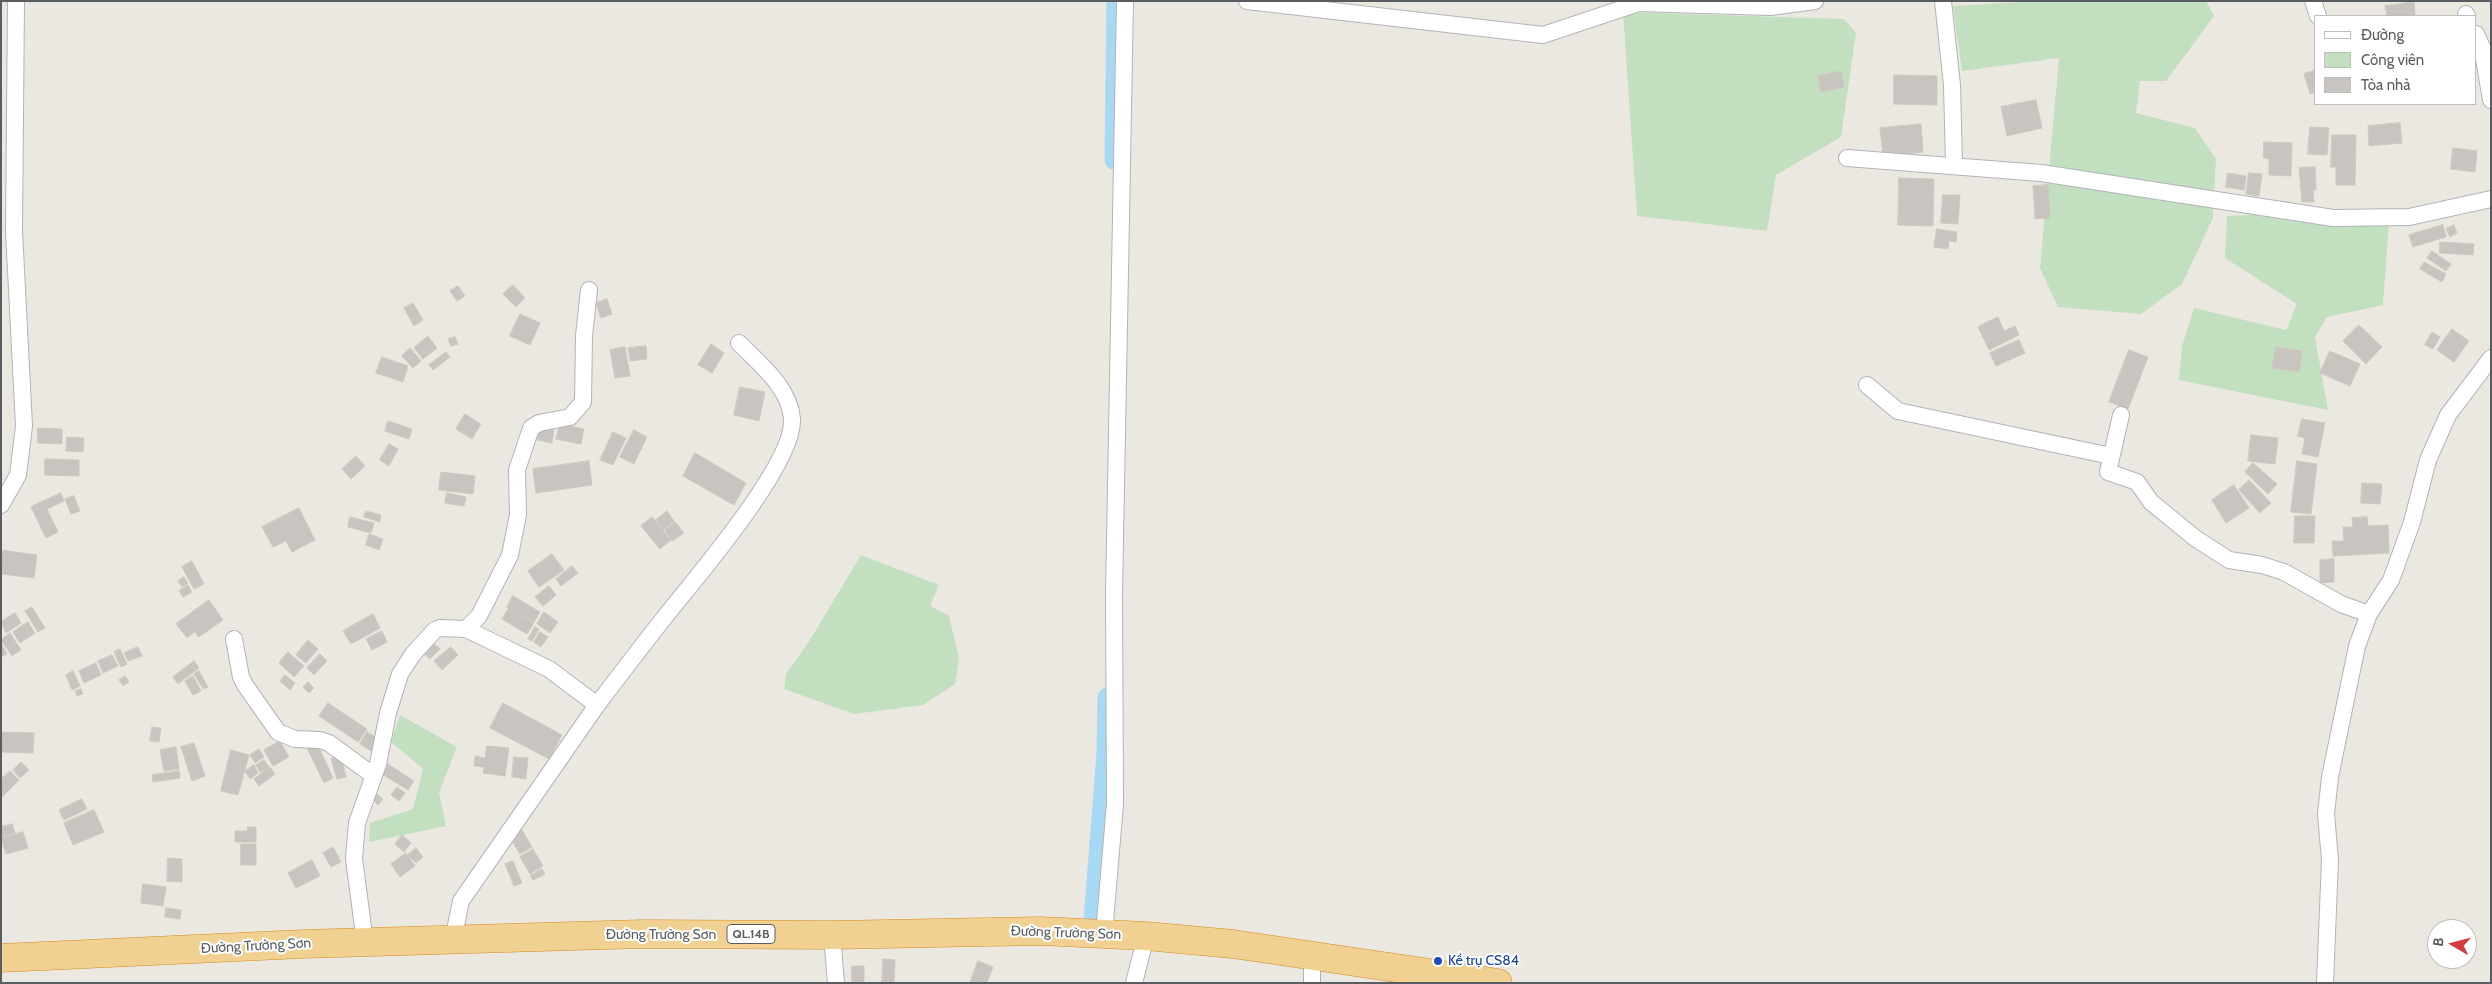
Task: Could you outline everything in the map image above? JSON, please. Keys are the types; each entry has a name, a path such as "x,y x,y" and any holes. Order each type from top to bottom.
{"highway":[{"name":"Đường Trường Sơn","path":"1,958 365,942 642,934 832,935 1040,931 1146,936 1233,944 1498,983"}],"street":[{"path":"1,504 18,475 24,426 14,231 16,1"},
{"path":"1104,934 1114,804 1114,594 1124,1"},
{"path":"1247,1 1543,36 1639,3 1770,7 1815,1"},
{"path":"1943,1 1952,85 1954,165"},
{"path":"2313,1 2318,15"},
{"path":"2477,36 2482,47 2485,95"},
{"path":"1847,158 2041,173 2333,218 2409,218 2491,199"},
{"path":"466,629 479,616 510,555 518,515 516,493 517,470 529,432 539,422 570,417 583,402 584,336 589,290"},
{"path":"453,940 461,901 596,705 739,523 777,466 788,443 792,422 786,398 771,374 739,343"},
{"path":"2325,983 2330,860 2326,814 2330,777 2357,646 2369,614 2391,580 2412,522 2428,460 2448,415 2491,358"},
{"path":"1867,385 1898,410 2111,456"},
{"path":"2121,415 2108,472 2136,482 2151,502 2194,538 2229,560 2284,572 2341,604 2369,614"},
{"path":"365,942 354,859 357,824 374,776 396,687 406,664 425,640 440,628 466,629 549,669 596,705"},
{"path":"234,639 241,677 278,732 295,739 320,740 329,743 374,776"},
{"path":"832,935 836,983"},
{"path":"1134,983 1146,936"},
{"path":"1312,955 1312,983"}],"green space":[{"path":"2038,1 2206,1 2214,16 2166,81 2140,81 2136,113 2195,128 2216,159 2213,218 2182,284 2141,314 2058,307 2040,268 2059,58 1962,71 1953,6"},
{"path":"1623,12 1844,19 1856,33 1841,137 1776,175 1767,231 1637,216"},
{"path":"2390,208 2383,305 2327,317 2315,337 2328,410 2179,380 2182,346 2194,308 2286,330 2297,304 2225,258 2227,216"},
{"path":"861,555 939,585 930,606 949,616 959,659 955,684 923,705 854,714 784,689 786,674 810,640"},
{"path":"400,715 457,747 439,792 446,826 369,842 370,823 413,809 423,769 391,742"}],"building":[{"path":"2414,2 2415,15 2387,15 2385,6"},
{"path":"1841,71 1844,87 1821,92 1818,76"},
{"path":"2314,71 2314,93 2310,94 2304,74"},
{"path":"1894,75 1937,76 1937,105 1894,104"},
{"path":"2036,100 2042,128 2007,136 2001,107"},
{"path":"2400,123 2402,143 2369,146 2368,126"},
{"path":"1921,124 1923,152 1883,156 1880,128"},
{"path":"2310,127 2329,128 2327,155 2308,154"},
{"path":"2332,135 2356,135 2355,185 2336,185 2336,167 2331,167"},
{"path":"2264,142 2292,143 2291,176 2269,175 2269,159 2264,158"},
{"path":"2453,148 2477,151 2475,172 2451,169"},
{"path":"2315,167 2316,190 2313,190 2314,202 2302,202 2299,168"},
{"path":"2228,173 2246,176 2244,190 2226,187"},
{"path":"2249,173 2262,174 2259,196 2246,194"},
{"path":"1899,178 1934,179 1933,226 1898,225"},
{"path":"2048,185 2050,218 2035,219 2033,186"},
{"path":"1943,195 1960,195 1958,224 1941,223"},
{"path":"2443,225 2446,237 2413,247 2409,235"},
{"path":"2454,225 2457,233 2450,237 2446,229"},
{"path":"1937,229 1957,232 1956,242 1949,241 1948,249 1934,247"},
{"path":"2440,242 2474,244 2473,255 2440,253"},
{"path":"2432,251 2451,264 2446,271 2427,258"},
{"path":"2424,262 2446,274 2442,282 2420,269"},
{"path":"513,285 525,298 516,307 503,294"},
{"path":"458,286 465,296 457,301 450,291"},
{"path":"607,299 612,314 601,318 596,303"},
{"path":"413,303 423,320 414,326 404,308"},
{"path":"520,314 540,323 530,345 510,336"},
{"path":"1998,317 2004,331 2015,326 2019,335 1989,350 1978,327"},
{"path":"2359,325 2382,347 2366,364 2343,341"},
{"path":"2452,329 2469,341 2454,362 2437,350"},
{"path":"2432,332 2440,337 2433,349 2425,345"},
{"path":"428,336 437,348 423,359 414,348"},
{"path":"455,337 458,344 451,346 448,339"},
{"path":"2019,340 2025,353 1996,366 1990,353"},
{"path":"711,344 724,353 712,373 698,365"},
{"path":"646,346 647,359 630,361 628,348"},
{"path":"625,347 630,376 615,378 610,350"},
{"path":"2276,347 2302,351 2299,372 2272,368"},
{"path":"410,348 421,361 413,368 402,356"},
{"path":"2129,350 2148,357 2128,409 2109,402"},
{"path":"2330,351 2360,364 2350,386 2320,373"},
{"path":"446,352 450,357 433,370 429,365"},
{"path":"382,357 408,366 403,382 376,373"},
{"path":"740,387 765,392 759,421 734,415"},
{"path":"465,414 481,424 472,439 456,429"},
{"path":"2302,419 2325,423 2318,457 2302,454 2305,438 2298,436"},
{"path":"388,421 412,429 409,439 385,431"},
{"path":"560,424 584,429 581,444 556,439"},
{"path":"540,426 554,429 552,443 538,440"},
{"path":"38,428 62,429 62,444 38,443"},
{"path":"634,430 647,437 634,464 620,457"},
{"path":"613,432 626,438 613,465 600,460"},
{"path":"2251,435 2278,438 2275,464 2248,461"},
{"path":"67,437 84,438 83,452 66,451"},
{"path":"389,444 398,449 389,466 380,460"},
{"path":"695,453 746,483 734,505 683,476"},
{"path":"356,456 365,466 351,479 342,469"},
{"path":"45,459 79,460 79,476 45,475"},
{"path":"589,461 592,485 536,493 533,469"},
{"path":"2297,461 2317,464 2311,514 2291,512"},
{"path":"2253,463 2277,484 2268,494 2245,472"},
{"path":"441,472 475,476 473,494 439,490"},
{"path":"2249,480 2271,503 2260,513 2239,490"},
{"path":"2362,483 2382,484 2380,504 2361,503"},
{"path":"2234,485 2249,508 2226,523 2212,500"},
{"path":"61,493 64,501 47,509 58,532 46,538 31,507"},
{"path":"447,493 466,497 464,506 445,503"},
{"path":"74,496 80,511 71,514 65,499"},
{"path":"299,508 315,540 292,552 286,541 273,547 262,527"},
{"path":"366,511 381,515 380,522 364,517"},
{"path":"667,511 674,521 663,530 656,520"},
{"path":"2295,516 2315,516 2314,543 2294,543"},
{"path":"350,517 374,523 371,533 348,527"},
{"path":"652,517 671,540 660,549 641,526"},
{"path":"2367,517 2368,526 2388,525 2389,553 2333,556 2332,541 2344,541 2343,527 2353,527 2352,518"},
{"path":"675,522 684,533 672,541 665,530"},
{"path":"369,534 383,539 379,550 366,545"},
{"path":"1,550 37,555 34,578 1,574"},
{"path":"552,554 564,570 539,587 528,571"},
{"path":"2334,559 2334,582 2320,583 2320,560"},
{"path":"192,561 204,584 194,589 182,567"},
{"path":"572,566 578,573 561,586 556,579"},
{"path":"184,577 188,583 182,587 178,581"},
{"path":"188,585 192,592 183,597 179,591"},
{"path":"549,586 556,595 543,606 535,597"},
{"path":"513,596 540,612 534,622 507,607"},
{"path":"209,600 223,620 199,637 195,632 187,638 176,624"},
{"path":"32,607 45,628 38,632 25,611"},
{"path":"509,608 534,623 527,634 502,619"},
{"path":"544,612 558,622 550,633 537,624"},
{"path":"15,613 21,623 6,633 1,622"},
{"path":"373,614 380,628 351,644 343,631"},
{"path":"28,622 35,633 20,643 13,632"},
{"path":"535,627 539,629 532,641 528,639"},
{"path":"382,631 387,642 372,650 366,639"},
{"path":"540,632 548,637 541,647 534,642"},
{"path":"10,633 21,650 12,656 1,640"},
{"path":"308,640 318,649 306,663 296,655"},
{"path":"432,642 440,649 430,659 422,652"},
{"path":"1,643 7,654 1,657"},
{"path":"138,647 142,656 128,661 124,653"},
{"path":"451,647 458,655 442,670 434,661"},
{"path":"120,649 127,664 121,667 114,652"},
{"path":"288,652 304,666 294,677 279,663"},
{"path":"320,654 327,661 314,675 307,668"},
{"path":"112,655 118,666 103,673 98,661"},
{"path":"194,661 199,668 178,684 173,677"},
{"path":"96,663 101,675 84,683 79,671"},
{"path":"73,671 80,686 72,690 66,675"},
{"path":"199,671 208,687 203,689 194,674"},
{"path":"285,675 295,683 290,690 280,681"},
{"path":"125,676 129,682 123,686 119,680"},
{"path":"193,676 201,691 193,695 185,681"},
{"path":"308,682 314,688 309,693 303,687"},
{"path":"81,689 83,694 77,696 75,691"},
{"path":"328,703 367,729 358,742 319,716"},
{"path":"503,703 562,735 549,759 490,728"},
{"path":"152,727 161,728 159,742 150,741"},
{"path":"1,732 34,733 33,753 1,752"},
{"path":"367,732 379,739 371,751 360,744"},
{"path":"280,741 289,757 273,766 264,750"},
{"path":"316,741 333,778 324,783 306,746"},
{"path":"194,743 205,776 192,781 181,747"},
{"path":"487,746 509,748 505,776 483,773 484,767 474,766 475,756 485,758"},
{"path":"176,747 179,769 164,771 160,750"},
{"path":"259,749 264,757 255,763 250,755"},
{"path":"231,750 249,755 238,795 221,791"},
{"path":"341,756 346,777 337,779 331,759"},
{"path":"514,757 528,758 526,779 512,777"},
{"path":"264,760 269,767 260,772 256,765"},
{"path":"21,762 29,770 20,778 13,770"},
{"path":"388,764 414,781 408,790 382,774"},
{"path":"254,765 258,773 250,779 245,771"},
{"path":"270,767 275,774 259,786 254,779"},
{"path":"10,771 19,780 1,798 1,779"},
{"path":"179,771 180,778 153,782 152,775"},
{"path":"397,787 405,793 399,801 391,795"},
{"path":"375,793 383,799 378,805 371,798"},
{"path":"82,799 87,809 64,820 59,810"},
{"path":"94,810 104,832 73,845 64,823"},
{"path":"12,824 15,833 1,837 1,827"},
{"path":"248,827 256,827 256,842 235,842 235,831 247,831"},
{"path":"522,830 532,847 520,854 510,838"},
{"path":"23,832 28,848 6,854 1,838"},
{"path":"402,835 411,843 404,852 395,844"},
{"path":"241,844 256,844 256,865 241,865"},
{"path":"333,847 341,862 331,867 323,853"},
{"path":"416,848 423,857 416,863 408,855"},
{"path":"533,849 543,866 530,874 520,857"},
{"path":"406,853 415,866 400,877 391,864"},
{"path":"168,858 182,859 182,882 167,881"},
{"path":"312,860 320,876 296,888 288,873"},
{"path":"513,861 522,883 514,886 505,864"},
{"path":"542,869 545,874 533,880 530,876"},
{"path":"143,884 166,887 163,906 141,903"},
{"path":"166,908 181,910 180,919 165,917"},
{"path":"883,959 895,960 894,983 882,983"},
{"path":"978,961 993,967 987,983 970,983"},
{"path":"852,966 864,966 864,982 852,982"}],"waterway":[{"path":"1114,160 1116,1"},
{"path":"1092,933 1106,753 1107,697"}],"place":[{"name":"Kề trụ CS84","path":"1438,961"}]}
